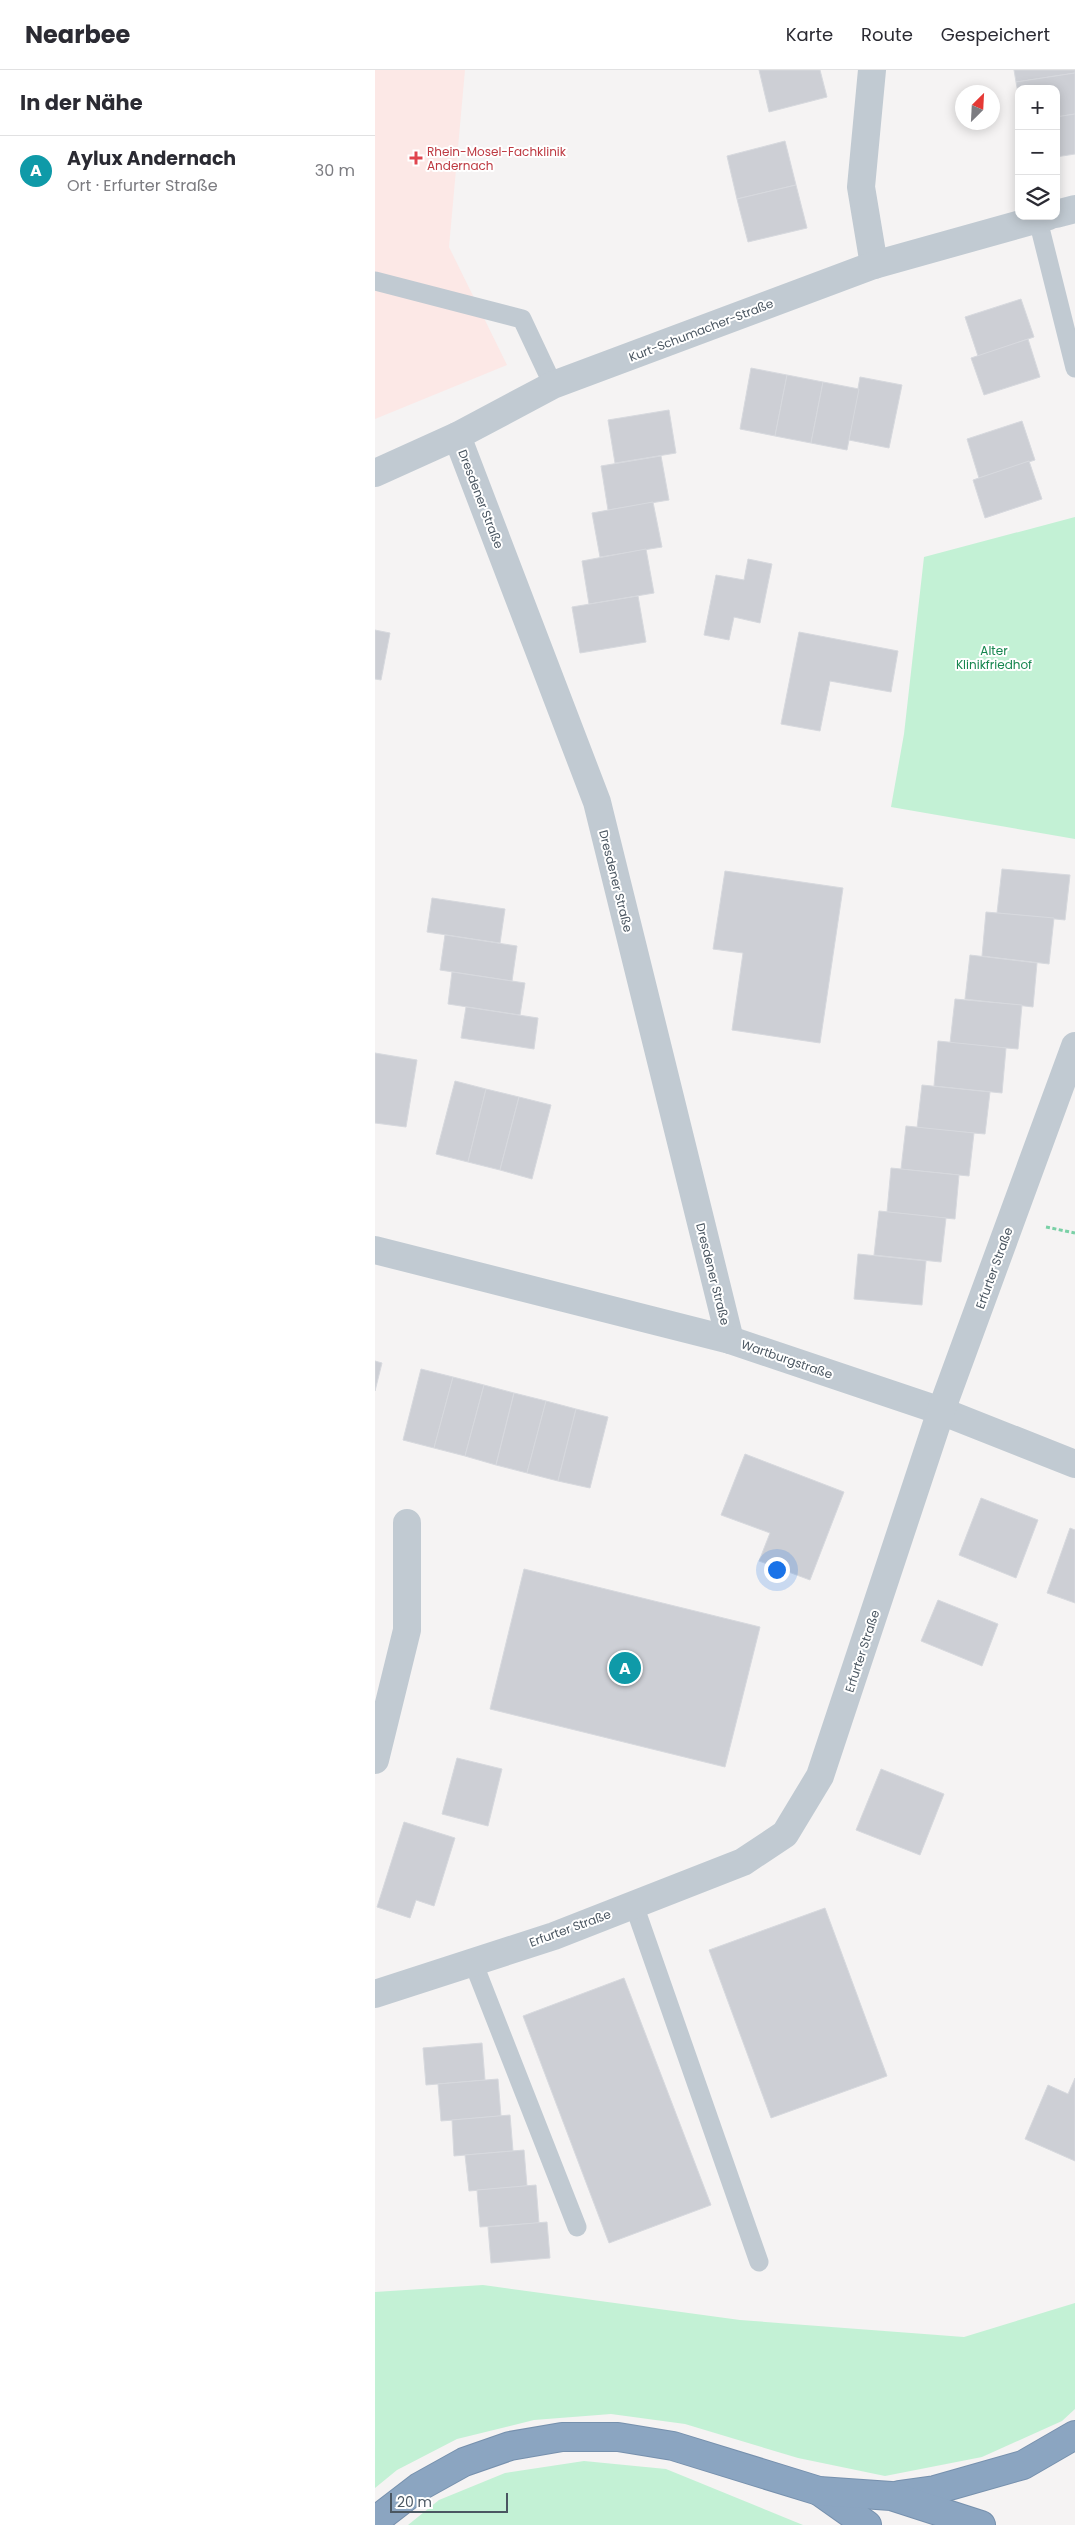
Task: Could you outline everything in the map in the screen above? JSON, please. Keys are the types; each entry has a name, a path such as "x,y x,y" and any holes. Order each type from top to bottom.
{"highway":[{"path":"375,2521 419,2487 464,2462 510,2446 562,2437 618,2437 673,2446 819,2491 891,2496 935,2490 1023,2465 1075,2435"},
{"path":"819,2491 867,2525"},
{"path":"891,2496 981,2525"}],"street":[{"path":"871,70 861,186 874,265"},
{"name":"Kurt-Schumacher-Straße","path":"1060,213 1075,209"},
{"name":"Kurt-Schumacher-Straße","path":"375,472 457,436 553,385 874,265 1037,220"},
{"name":"Dresdener Straße","path":"457,436 597,802 730,1340"},
{"name":"Erfurter Straße","path":"375,1994 554,1936 634,1905 743,1862 785,1834 821,1776 941,1411 1075,1046"},
{"name":"Wartburgstraße","path":"375,1250 730,1340 941,1411 1075,1464"},
{"path":"375,1760 407,1630 407,1524"}],"lane":[{"path":"1049,220 1075,368"},
{"path":"375,281 522,319 553,385"},
{"path":"634,1905 759,2262"},
{"path":"473,1962 577,2227"}],"shaded area":[{"name":"Rhein-Mosel-Fachklinik Andernach","path":"375,70 465,70 449,247 507,365 375,419"}],"green space":[{"name":"Alter Klinikfriedhof","path":"1075,517 1075,839 891,807 904,734 924,557"},
{"path":"483,2285 740,2320 964,2337 1075,2303 1075,2409 1062,2421 982,2457 885,2476 798,2458 685,2424 611,2414 534,2420 457,2439 397,2470 375,2488 375,2292"},
{"path":"584,2461 666,2469 803,2525 408,2525 439,2500 505,2473"}],"building":[{"path":"759,70 820,70 827,97 769,112"},
{"path":"1014,70 1075,70 1075,73 1016,82"},
{"path":"1075,73 1075,114 1060,116 1060,85 1017,85 1016,82"},
{"path":"1075,114 1075,154 1060,156 1060,116"},
{"path":"785,141 796,185 737,199 727,156"},
{"path":"796,185 807,228 748,242 737,199"},
{"path":"1021,299 1034,337 978,356 965,317"},
{"path":"1028,339 1040,377 984,395 971,358"},
{"path":"751,368 787,375 775,436 740,429"},
{"path":"787,375 823,382 811,443 775,436"},
{"path":"860,377 902,385 889,448 849,440"},
{"path":"823,382 859,389 847,450 811,443"},
{"path":"669,410 676,453 615,463 608,420"},
{"path":"1022,421 1035,460 979,478 967,439"},
{"path":"661,456 669,500 608,510 601,466"},
{"path":"1029,461 1042,499 985,518 973,480"},
{"path":"653,502 662,547 600,557 592,513"},
{"path":"646,549 654,593 589,604 582,561"},
{"path":"748,559 772,564 760,623 734,617 729,640 704,635 716,575 744,580"},
{"path":"638,596 646,642 580,653 572,607"},
{"path":"375,630 390,633 381,680 375,679"},
{"path":"799,632 898,651 891,692 830,681 820,731 781,724"},
{"path":"1002,869 1070,875 1065,920 997,913"},
{"path":"725,871 843,888 820,1043 732,1030 743,953 713,949"},
{"path":"432,898 505,909 500,943 427,932"},
{"path":"986,912 1054,918 1049,964 982,956"},
{"path":"445,935 517,946 512,981 440,970"},
{"path":"970,955 1037,963 1033,1007 965,999"},
{"path":"452,972 525,983 520,1015 448,1004"},
{"path":"955,999 1022,1005 1018,1049 950,1043"},
{"path":"466,1007 538,1018 534,1049 461,1038"},
{"path":"938,1041 1006,1048 1002,1093 934,1086"},
{"path":"375,1053 417,1060 406,1127 375,1123"},
{"path":"455,1081 486,1089 468,1162 436,1154"},
{"path":"922,1085 990,1092 985,1134 917,1128"},
{"path":"486,1089 519,1097 500,1170 468,1162"},
{"path":"519,1097 551,1105 532,1179 500,1170"},
{"path":"906,1126 974,1133 969,1176 901,1169"},
{"path":"891,1168 959,1175 955,1219 887,1212"},
{"path":"879,1211 946,1218 941,1262 874,1255"},
{"path":"858,1254 926,1261 922,1305 854,1299"},
{"path":"375,1361 382,1363 375,1391"},
{"path":"421,1369 453,1377 434,1448 403,1440"},
{"path":"453,1377 484,1385 465,1456 434,1448"},
{"path":"484,1385 514,1393 496,1465 465,1456"},
{"path":"514,1393 546,1401 527,1473 496,1465"},
{"path":"546,1401 576,1409 558,1481 527,1473"},
{"path":"576,1409 608,1417 590,1488 558,1481"},
{"path":"745,1454 844,1492 810,1580 759,1561 770,1533 721,1515"},
{"path":"981,1498 1038,1520 1016,1578 959,1555"},
{"path":"1070,1528 1075,1530 1075,1603 1047,1593"},
{"path":"524,1569 760,1627 725,1767 490,1709"},
{"path":"938,1600 998,1624 982,1666 921,1641"},
{"path":"457,1758 502,1769 488,1826 442,1814"},
{"path":"881,1769 944,1794 920,1855 856,1830"},
{"path":"404,1822 455,1838 434,1906 416,1900 410,1918 377,1907"},
{"path":"825,1908 887,2076 771,2118 709,1950"},
{"path":"624,1978 711,2205 609,2243 523,2016"},
{"path":"482,2043 485,2080 426,2085 423,2048"},
{"path":"1075,2078 1075,2161 1025,2139 1048,2085 1068,2094"},
{"path":"498,2079 501,2116 441,2121 438,2084"},
{"path":"510,2115 513,2151 454,2156 452,2120"},
{"path":"524,2150 527,2186 469,2191 465,2155"},
{"path":"536,2185 539,2223 480,2227 477,2190"},
{"path":"547,2222 550,2258 491,2263 488,2227"}],"place":[{"name":"Rhein-Mosel-Fachklinik Andernach","path":"416,158"},
{"name":"Aylux Andernach","path":"625,1668"}]}
